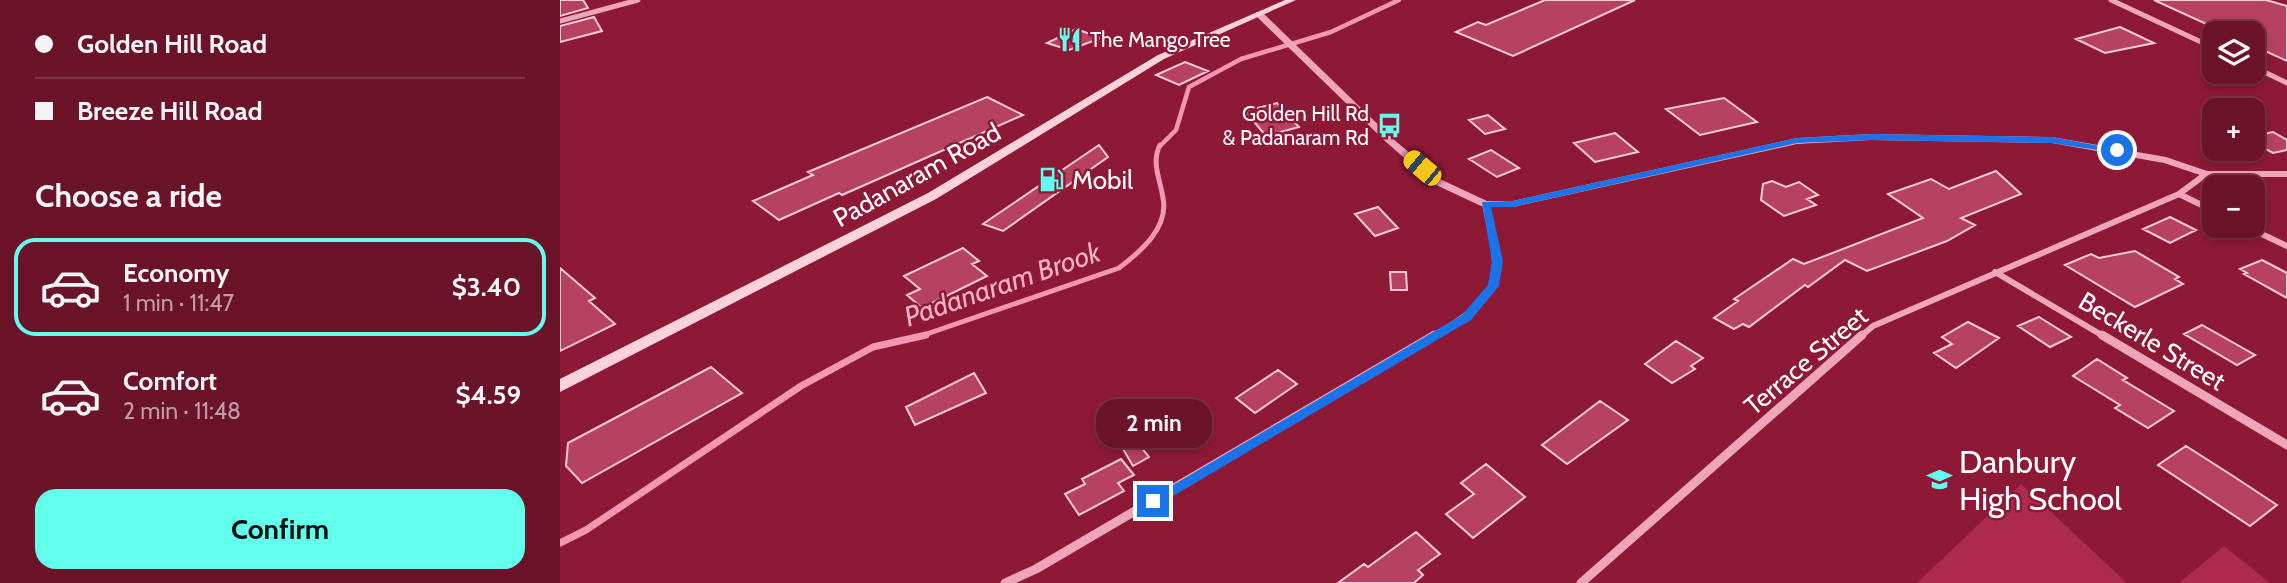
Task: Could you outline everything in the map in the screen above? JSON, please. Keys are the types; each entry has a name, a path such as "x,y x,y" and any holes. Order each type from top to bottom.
{"main road":[{"name":"Padanaram Road","path":"560,386 932,196 1161,57 1264,19 1292,0"}],"street":[{"path":"560,21 638,0"},
{"path":"2111,0 2202,42"},
{"path":"1264,19 1389,140 1438,182 1485,204 1513,204 1797,141 1871,137 2052,140 2166,160 2206,174 2287,174"},
{"path":"2265,72 2287,82"},
{"name":"Terrace Street","path":"1581,583 1873,326 2179,194 2206,174"},
{"path":"2179,194 2202,205"},
{"path":"1004,583 1036,569 1466,317 1494,286 1497,261 1485,204"},
{"path":"2265,236 2287,246"},
{"name":"Beckerle Street","path":"1995,272 2287,445"}],"shaded area":[{"path":"2021,484 2127,583 1917,583"},
{"path":"2224,546 2270,583 2179,583"}],"building":[{"path":"560,0 583,0 588,8 560,16"},
{"path":"1545,0 1635,0 1513,56 1456,32 1478,22 1486,25"},
{"path":"2154,0 2266,0 2287,6 2287,61 2265,51 2265,21 2202,22"},
{"path":"594,17 602,31 560,42 560,26"},
{"path":"2120,27 2154,43 2105,53 2076,39"},
{"path":"1076,29 1101,38 1069,50 1047,43"},
{"path":"1185,62 1208,71 1179,85 1156,75"},
{"path":"987,97 1023,115 779,220 753,201 813,175 808,172"},
{"path":"1724,98 1757,122 1700,135 1666,109"},
{"path":"1277,103 1299,127 1266,136 1245,111"},
{"path":"1488,115 1505,129 1485,134 1469,120"},
{"path":"2273,132 2287,140 2287,150 2273,153 2265,149 2265,134"},
{"path":"1615,133 1638,152 1595,162 1574,143"},
{"path":"1099,145 1108,157 1003,231 983,224"},
{"path":"1491,150 1519,168 1497,177 1469,159"},
{"path":"1996,171 2021,194 1961,218 1975,225 1947,241 1867,271 1845,260 1808,287 1805,285 1749,327 1743,324 1734,329 1714,318 1738,301 1734,299 1793,259 1804,264 1923,218 1888,194 1931,179 1949,189"},
{"path":"1772,181 1786,187 1799,182 1818,195 1807,199 1816,205 1784,216 1761,200 1763,184"},
{"path":"1378,207 1398,228 1375,236 1355,214"},
{"path":"2170,217 2196,230 2170,243 2143,229"},
{"path":"963,248 979,261 972,264 987,276 922,308 907,295 920,289 904,276"},
{"path":"2135,251 2179,277 2175,279 2183,284 2135,307 2065,265 2091,254 2099,258"},
{"path":"2262,260 2287,273 2287,298 2244,274 2247,273 2240,269"},
{"path":"560,268 595,298 589,301 615,324 560,351"},
{"path":"1390,272 1406,272 1407,290 1391,290"},
{"path":"2039,317 2071,337 2050,347 2018,326"},
{"path":"1968,322 1999,338 1956,368 1934,353 1952,344 1942,337"},
{"path":"2202,325 2255,355 2237,365 2184,334"},
{"path":"1676,341 1703,358 1691,366 1695,369 1672,383 1645,364"},
{"path":"2097,359 2127,378 2123,380 2174,411 2148,428 2115,408 2120,405 2073,376"},
{"path":"711,367 742,393 582,483 566,466 568,443"},
{"path":"1278,370 1297,384 1255,413 1236,398"},
{"path":"974,373 986,393 915,425 906,407"},
{"path":"1600,401 1628,420 1567,464 1542,445"},
{"path":"1137,442 1149,457 1133,466 1123,449"},
{"path":"2186,446 2277,505 2250,526 2158,465"},
{"path":"1121,459 1134,475 1118,483 1124,491 1079,515 1065,494 1085,484 1082,479"},
{"path":"1486,464 1525,497 1473,538 1446,514 1474,494 1461,483"},
{"path":"1416,532 1440,554 1418,570 1423,575 1414,583 1338,583 1364,564 1368,567"}],"waterway":[{"name":"Padanaram Brook","path":"1159,147 1176,130 1189,87 1241,59 1331,32 1399,0"},
{"name":"Padanaram Brook","path":"920,336 1119,268 1127,262 1144,247 1162,219 1163,198 1156,164 1159,147"},
{"name":"Padanaram Brook","path":"920,336 926,335"},
{"name":"Padanaram Brook","path":"560,543 586,530 801,386 873,347 920,336"}],"place":[{"name":"The Mango Tree","path":"1070,39"},
{"name":"Golden Hill Rd & Padanaram Rd","path":"1389,125"},
{"name":"Mobil","path":"1052,180"},
{"name":"Danbury High School","path":"1939,479"}],"route":[{"path":"1153,501 1411,352 1466,317 1494,286 1497,261 1485,204 1513,204 1797,141 1871,137 2052,140 2117,150"}]}
